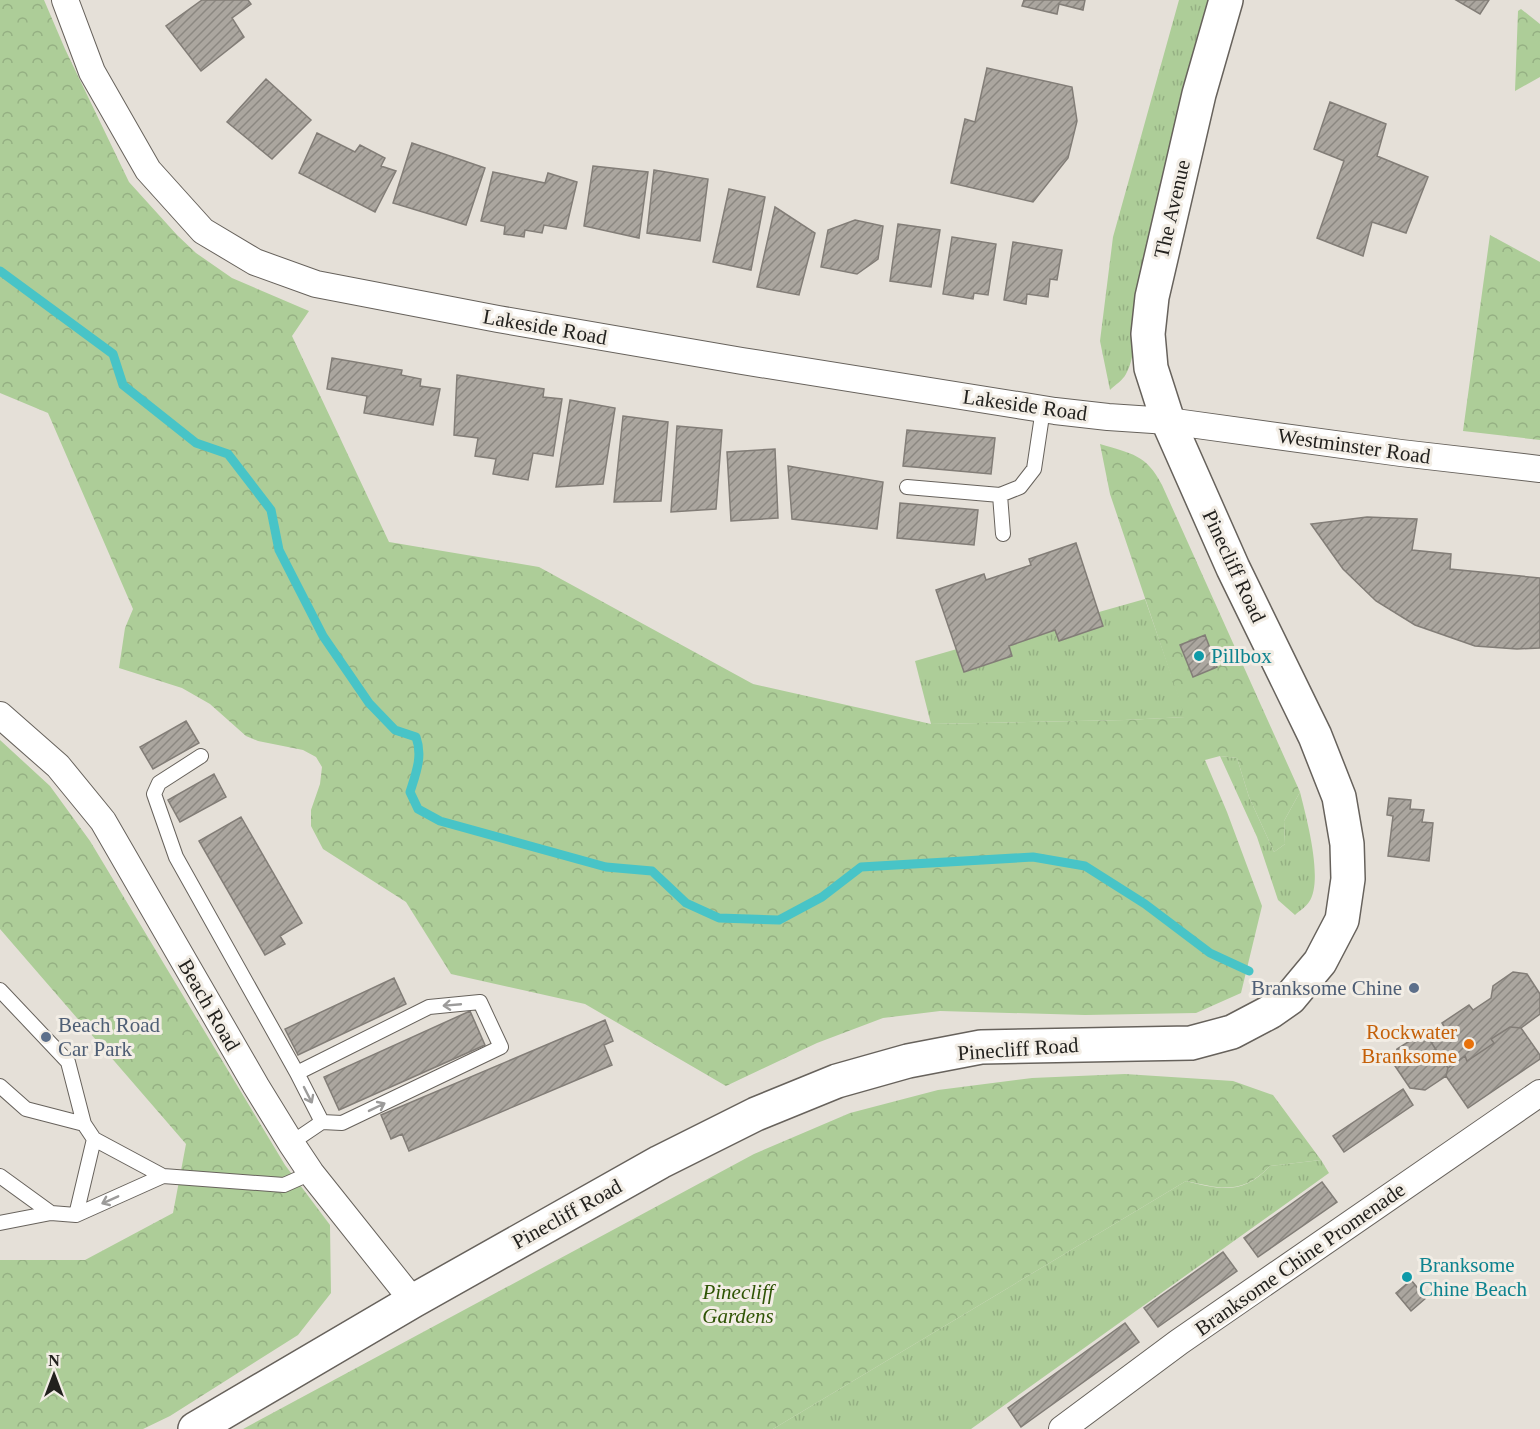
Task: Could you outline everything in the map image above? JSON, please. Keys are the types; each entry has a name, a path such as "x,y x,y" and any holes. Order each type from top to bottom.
{"main road":[{"name":"The Avenue","path":"1168,421 1151,368 1148,334 1152,297 1199,94 1226,0"},
{"name":"Pinecliff Road","path":"195,1429 413,1300 660,1162 756,1114 837,1081 908,1061 981,1047 1191,1043 1232,1032 1270,1012 1290,998 1304,983 1328,948 1342,920 1348,867 1347,844 1339,797 1315,736 1233,568 1168,421"}],"street":[{"name":"Lakeside Road","path":"65,0 92,72 148,170 203,231 255,262 316,284 751,363 1043,409 1168,421"},
{"name":"Westminster Road","path":"1168,421 1401,453 1540,469"},
{"name":"Beach Road","path":"0,715 58,766 102,821 291,1143 311,1173 413,1300"},
{"name":"Branksome Chine Promenade","path":"1062,1429 1179,1342 1540,1093"}],"lane":[{"path":"907,487 1000,495 1020,487 1034,469 1043,409"},
{"path":"1000,495 1003,534"},
{"path":"201,756 159,783 154,794 176,857 322,1122"},
{"path":"0,990 68,1062 84,1124 94,1139 163,1176 284,1185 311,1173"},
{"path":"291,1143 322,1122 342,1124 501,1047 480,1002 429,1007 297,1073"},
{"path":"0,1086 26,1109 84,1124"},
{"path":"76,1215 94,1139"},
{"path":"0,1176 51,1212"},
{"path":"0,1223 51,1212 76,1215 163,1176"}],"green space":[{"path":"0,0 44,0 129,182 177,235 196,253 232,278 309,311 292,336 389,542 539,567 753,684 931,724 1185,717 1110,494 1100,444 1129,453 1144,461 1162,485 1300,792 1284,821 1285,844 1274,852 1249,797 1237,758 1220,756 1205,760 1262,906 1241,993 1196,1013 1085,1015 940,1011 883,1018 817,1043 726,1086 585,1004 451,974 406,902 323,849 311,826 311,810 320,784 322,767 316,757 303,750 258,741 246,736 210,704 182,688 119,668 125,628 133,609 48,413 0,393"},
{"path":"1179,0 1212,0 1179,114 1150,229 1136,307 1132,358 1125,376 1110,390 1100,341 1113,237"},
{"path":"1521,9 1540,24 1540,77 1515,91 1518,11"},
{"path":"1490,235 1540,262 1540,440 1463,431"},
{"path":"1145,599 1186,717 931,724 915,661 957,649 965,672 1012,656 1009,646 1055,630 1059,640 1103,626 1099,612"},
{"path":"0,740 50,786 90,841 285,1165 330,1225 331,1293 298,1335 170,1416 143,1429 0,1429 0,1260 85,1260 173,1213 186,1144 0,929"},
{"path":"1220,756 1237,758 1249,797 1274,852 1285,844 1284,821 1300,792 1312,848 1315,879 1309,902 1295,915 1278,900 1257,837"},
{"name":"Pinecliff Gardens","path":"1125,1074 1233,1081 1273,1095 1321,1160 1270,1166 1250,1182 1241,1186 1210,1186 1186,1181 773,1429 243,1429 754,1154 850,1113 938,1090 1032,1078"},
{"path":"1321,1160 1329,1173 971,1429 773,1429 1186,1181 1210,1187 1231,1188 1250,1182 1270,1166"}],"building":[{"path":"202,0 248,0 251,4 232,18 244,37 201,71 166,26"},
{"path":"1024,0 1085,0 1083,10 1059,4 1057,14 1022,6"},
{"path":"1456,0 1489,0 1480,14"},
{"path":"987,68 1072,87 1077,121 1068,158 1033,202 951,183 965,119 975,122"},
{"path":"266,79 311,120 272,159 227,122"},
{"path":"1330,102 1386,124 1377,156 1428,177 1406,233 1372,222 1363,256 1317,238 1344,161 1314,149"},
{"path":"317,133 355,152 360,145 385,158 381,166 396,171 375,212 299,173"},
{"path":"412,143 485,168 466,225 393,203"},
{"path":"593,166 648,172 639,238 584,226"},
{"path":"654,170 708,179 700,241 647,233"},
{"path":"493,172 545,183 548,173 577,182 566,229 544,225 542,233 525,230 524,237 504,234 505,226 481,221"},
{"path":"729,189 765,197 751,270 713,262"},
{"path":"775,207 815,233 799,295 757,287"},
{"path":"855,220 883,226 878,259 857,274 821,267 828,230"},
{"path":"898,224 940,230 931,287 890,281"},
{"path":"952,237 996,244 988,295 974,293 973,299 943,294"},
{"path":"1013,242 1062,250 1057,280 1050,279 1048,297 1027,294 1026,304 1004,300"},
{"path":"332,358 402,370 401,375 421,379 420,386 440,389 433,425 364,413 367,396 327,389"},
{"path":"457,375 544,389 543,397 562,399 553,456 533,453 528,480 493,474 496,459 475,456 478,438 454,435"},
{"path":"570,400 615,408 603,484 556,487"},
{"path":"623,416 668,422 661,501 614,502"},
{"path":"677,426 722,430 716,509 671,512"},
{"path":"907,430 995,438 991,474 903,466"},
{"path":"775,449 778,518 731,521 727,452"},
{"path":"788,466 883,482 877,529 792,519"},
{"path":"900,503 978,510 974,545 897,538"},
{"path":"1367,517 1417,519 1412,550 1451,554 1450,569 1540,578 1540,648 1475,646 1415,625 1376,601 1343,569 1311,524"},
{"path":"1076,543 1103,626 1059,641 1055,630 1009,646 1012,656 964,672 936,590 984,574 986,580 1031,565 1029,559"},
{"name":"Pillbox","path":"1205,635 1217,667 1193,677 1180,645"},
{"path":"186,721 199,743 153,769 140,747"},
{"path":"214,774 226,797 180,822 168,800"},
{"path":"1389,798 1411,800 1410,809 1424,810 1422,822 1433,823 1429,861 1388,856 1393,816 1387,815"},
{"path":"241,817 302,923 280,936 285,944 265,955 199,841"},
{"path":"1513,972 1527,974 1540,994 1540,1014 1521,1028 1510,1027 1491,1039 1494,1043 1467,1061 1465,1056 1448,1068 1429,1039 1445,1028 1442,1023 1469,1005 1473,1010 1491,998 1493,986"},
{"path":"394,978 406,1004 298,1055 285,1029"},
{"path":"470,1011 485,1045 339,1110 324,1077"},
{"path":"605,1020 613,1041 604,1045 612,1065 409,1151 402,1134 391,1139 381,1115"},
{"path":"1510,1027 1521,1028 1540,1055 1540,1059 1468,1108 1446,1076 1448,1068 1465,1056 1467,1061 1494,1043 1491,1039"},
{"path":"1419,1035 1429,1039 1448,1068 1446,1076 1425,1090 1410,1088 1393,1063 1397,1049"},
{"path":"1403,1089 1413,1105 1344,1152 1333,1136"},
{"path":"1322,1182 1337,1202 1258,1257 1244,1238"},
{"path":"1223,1252 1237,1271 1158,1327 1144,1308"},
{"path":"1411,1280 1426,1298 1411,1311 1396,1293"},
{"path":"1125,1323 1139,1342 1021,1427 1008,1408"}],"waterway":[{"path":"0,271 113,354 123,385 196,443 228,454 271,510 279,550 323,636 369,703 395,730 416,737 419,758 410,792 418,809 440,821 606,867 652,871 686,903 719,918 779,920 822,897 861,867 1033,857 1085,866 1145,904 1210,953 1249,971"}],"place":[{"name":"Pillbox","path":"1199,656"},
{"name":"Branksome Chine","path":"1414,988"},
{"name":"Beach Road Car Park","path":"46,1037"},
{"name":"Rockwater Branksome","path":"1469,1044"},
{"name":"Branksome Chine Beach","path":"1407,1277"}]}
